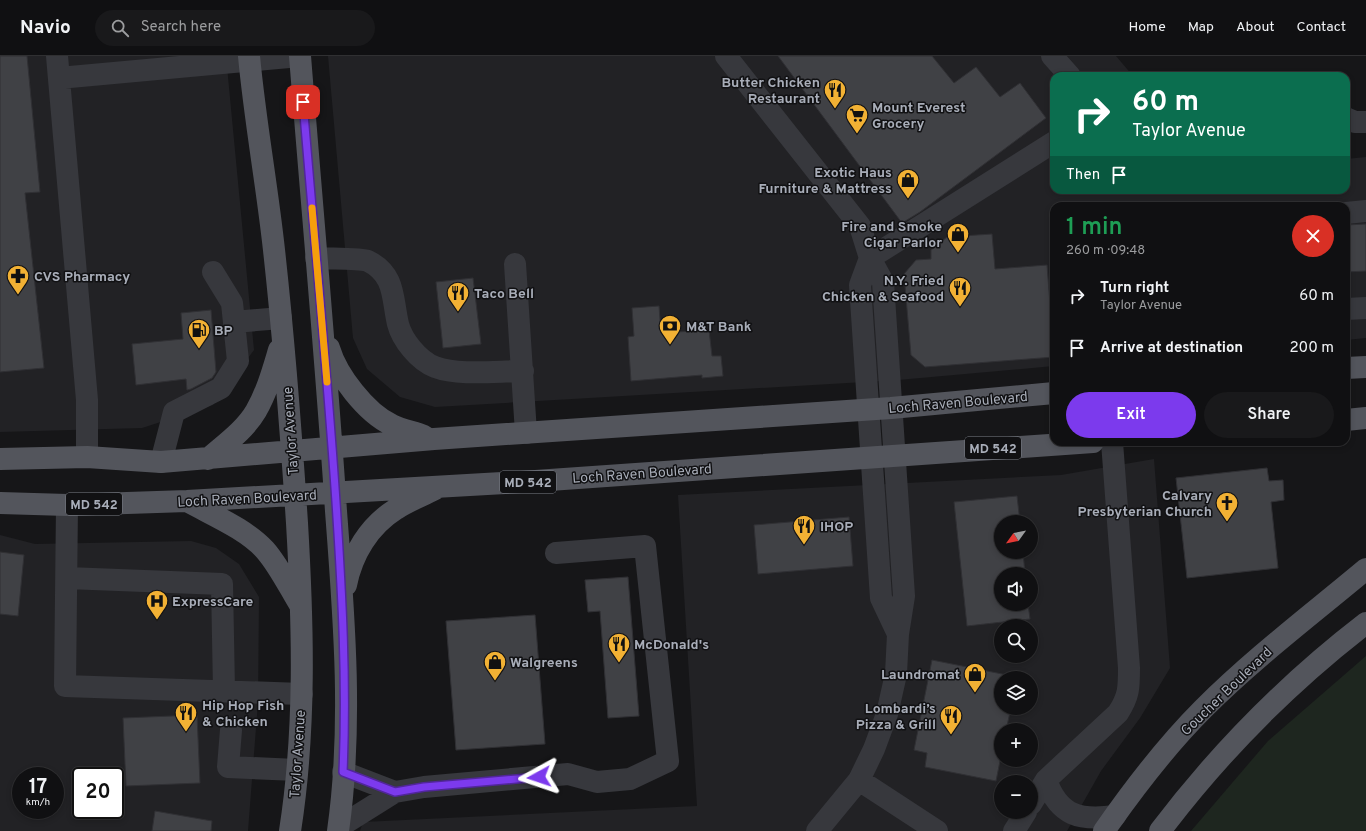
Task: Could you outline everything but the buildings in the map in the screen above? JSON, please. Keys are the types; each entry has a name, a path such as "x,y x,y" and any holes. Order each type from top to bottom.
{"main road":[{"path":"300,56 333,448 343,600 345,661 343,772 338,829"},
{"name":"Taylor Avenue","path":"249,58 274,248 282,328 302,609 302,694 297,770 290,831"},
{"path":"321,318 330,350 341,373 368,410 391,425 434,439"},
{"path":"208,459 238,433 256,412 267,389 282,328"},
{"path":"1350,368 1366,367"},
{"name":"Loch Raven Boulevard","path":"0,459 87,457 161,462 434,439 868,410 1050,393"},
{"path":"1350,420 1366,418"},
{"path":"1350,433 1366,434"},
{"name":"Loch Raven Boulevard","path":"0,503 67,505 187,502 442,485 521,482 870,456 1050,445"},
{"path":"343,600 349,568 361,544 374,527 396,509 442,485"},
{"path":"187,502 254,540 277,566 302,609"},
{"name":"Goucher Boulevard","path":"1110,823 1162,754 1203,709 1254,660 1366,569"},
{"path":"1160,831 1186,797 1248,726 1319,661 1366,624"}],"lane":[{"path":"57,56 85,377 87,457"},
{"path":"59,78 193,67 249,58 300,56"},
{"path":"726,56 860,226 870,258 883,282 893,455 904,596 898,634 896,674 887,714 874,750 859,780 817,831"},
{"path":"1052,56 1066,72"},
{"path":"1350,120 1355,122 1366,122"},
{"path":"898,634 881,598 870,456 860,285 870,258 1050,145"},
{"path":"1350,213 1366,211"},
{"path":"316,258 367,261 384,274 391,284 398,325 406,340 419,356 434,366 454,371 523,371"},
{"path":"515,264 526,433"},
{"path":"161,462 174,412 221,388 238,361 232,303 213,272"},
{"path":"1350,309 1366,308"},
{"path":"234,322 282,328"},
{"path":"1038,793 1046,780 1118,713 1127,700 1129,688 1129,668 1112,446"},
{"path":"67,505 65,686 224,690 302,694"},
{"path":"338,829 395,792 424,787 568,774 597,782 630,779 668,761 645,546 556,553"},
{"path":"67,578 222,584 224,690"},
{"path":"231,730 228,767 297,770"},
{"path":"343,772 395,792"},
{"path":"859,780 937,831"},
{"path":"1046,780 1054,797 1063,808 1071,814 1096,818 1110,823"},
{"path":"1014,831 1022,819"}],"shaded area":[{"path":"0,56 226,56 254,350 213,405 142,428 0,432"},
{"path":"328,56 1116,56 1130,72 1050,72 1050,194 1350,194 1350,159 1366,157 1366,338 1350,340 1350,202 1050,202 1050,366 898,380 435,407 400,397 367,369 353,338"},
{"path":"1154,459 1170,668 1140,718 1101,771 1067,831 360,831 363,822 697,806 678,495 1061,475"},
{"path":"0,535 35,544 191,541 216,548 239,564 259,597 258,702 248,831 0,831"},
{"path":"1366,656 1366,831 1191,831 1268,741"}],"slow traffic":[{"path":"312,208 327,382"}],"place":[{"name":"Butter Chicken Restaurant","path":"835,110"},
{"name":"Mount Everest Grocery","path":"857,134"},
{"name":"Exotic Haus Furniture & Mattress","path":"908,200"},
{"name":"Fire and Smoke Cigar Parlor","path":"958,254"},
{"name":"CVS Pharmacy","path":"18,296"},
{"name":"N.Y. Fried Chicken & Seafood","path":"960,308"},
{"name":"Taco Bell","path":"458,312"},
{"name":"M&T Bank","path":"670,346"},
{"name":"BP","path":"199,350"},
{"name":"Calvary Presbyterian Church","path":"1227,522"},
{"name":"IHOP","path":"804,546"},
{"name":"ExpressCare","path":"157,620"},
{"name":"McDonald's","path":"619,664"},
{"name":"Walgreens","path":"495,682"},
{"name":"Laundromat","path":"975,694"},
{"name":"Hip Hop Fish & Chicken","path":"186,732"},
{"name":"Lombardi’s Pizza & Grill","path":"951,736"}],"route":[{"path":"303,102 332,429 343,600 345,725 343,772 395,792 424,787 539,777"}]}
